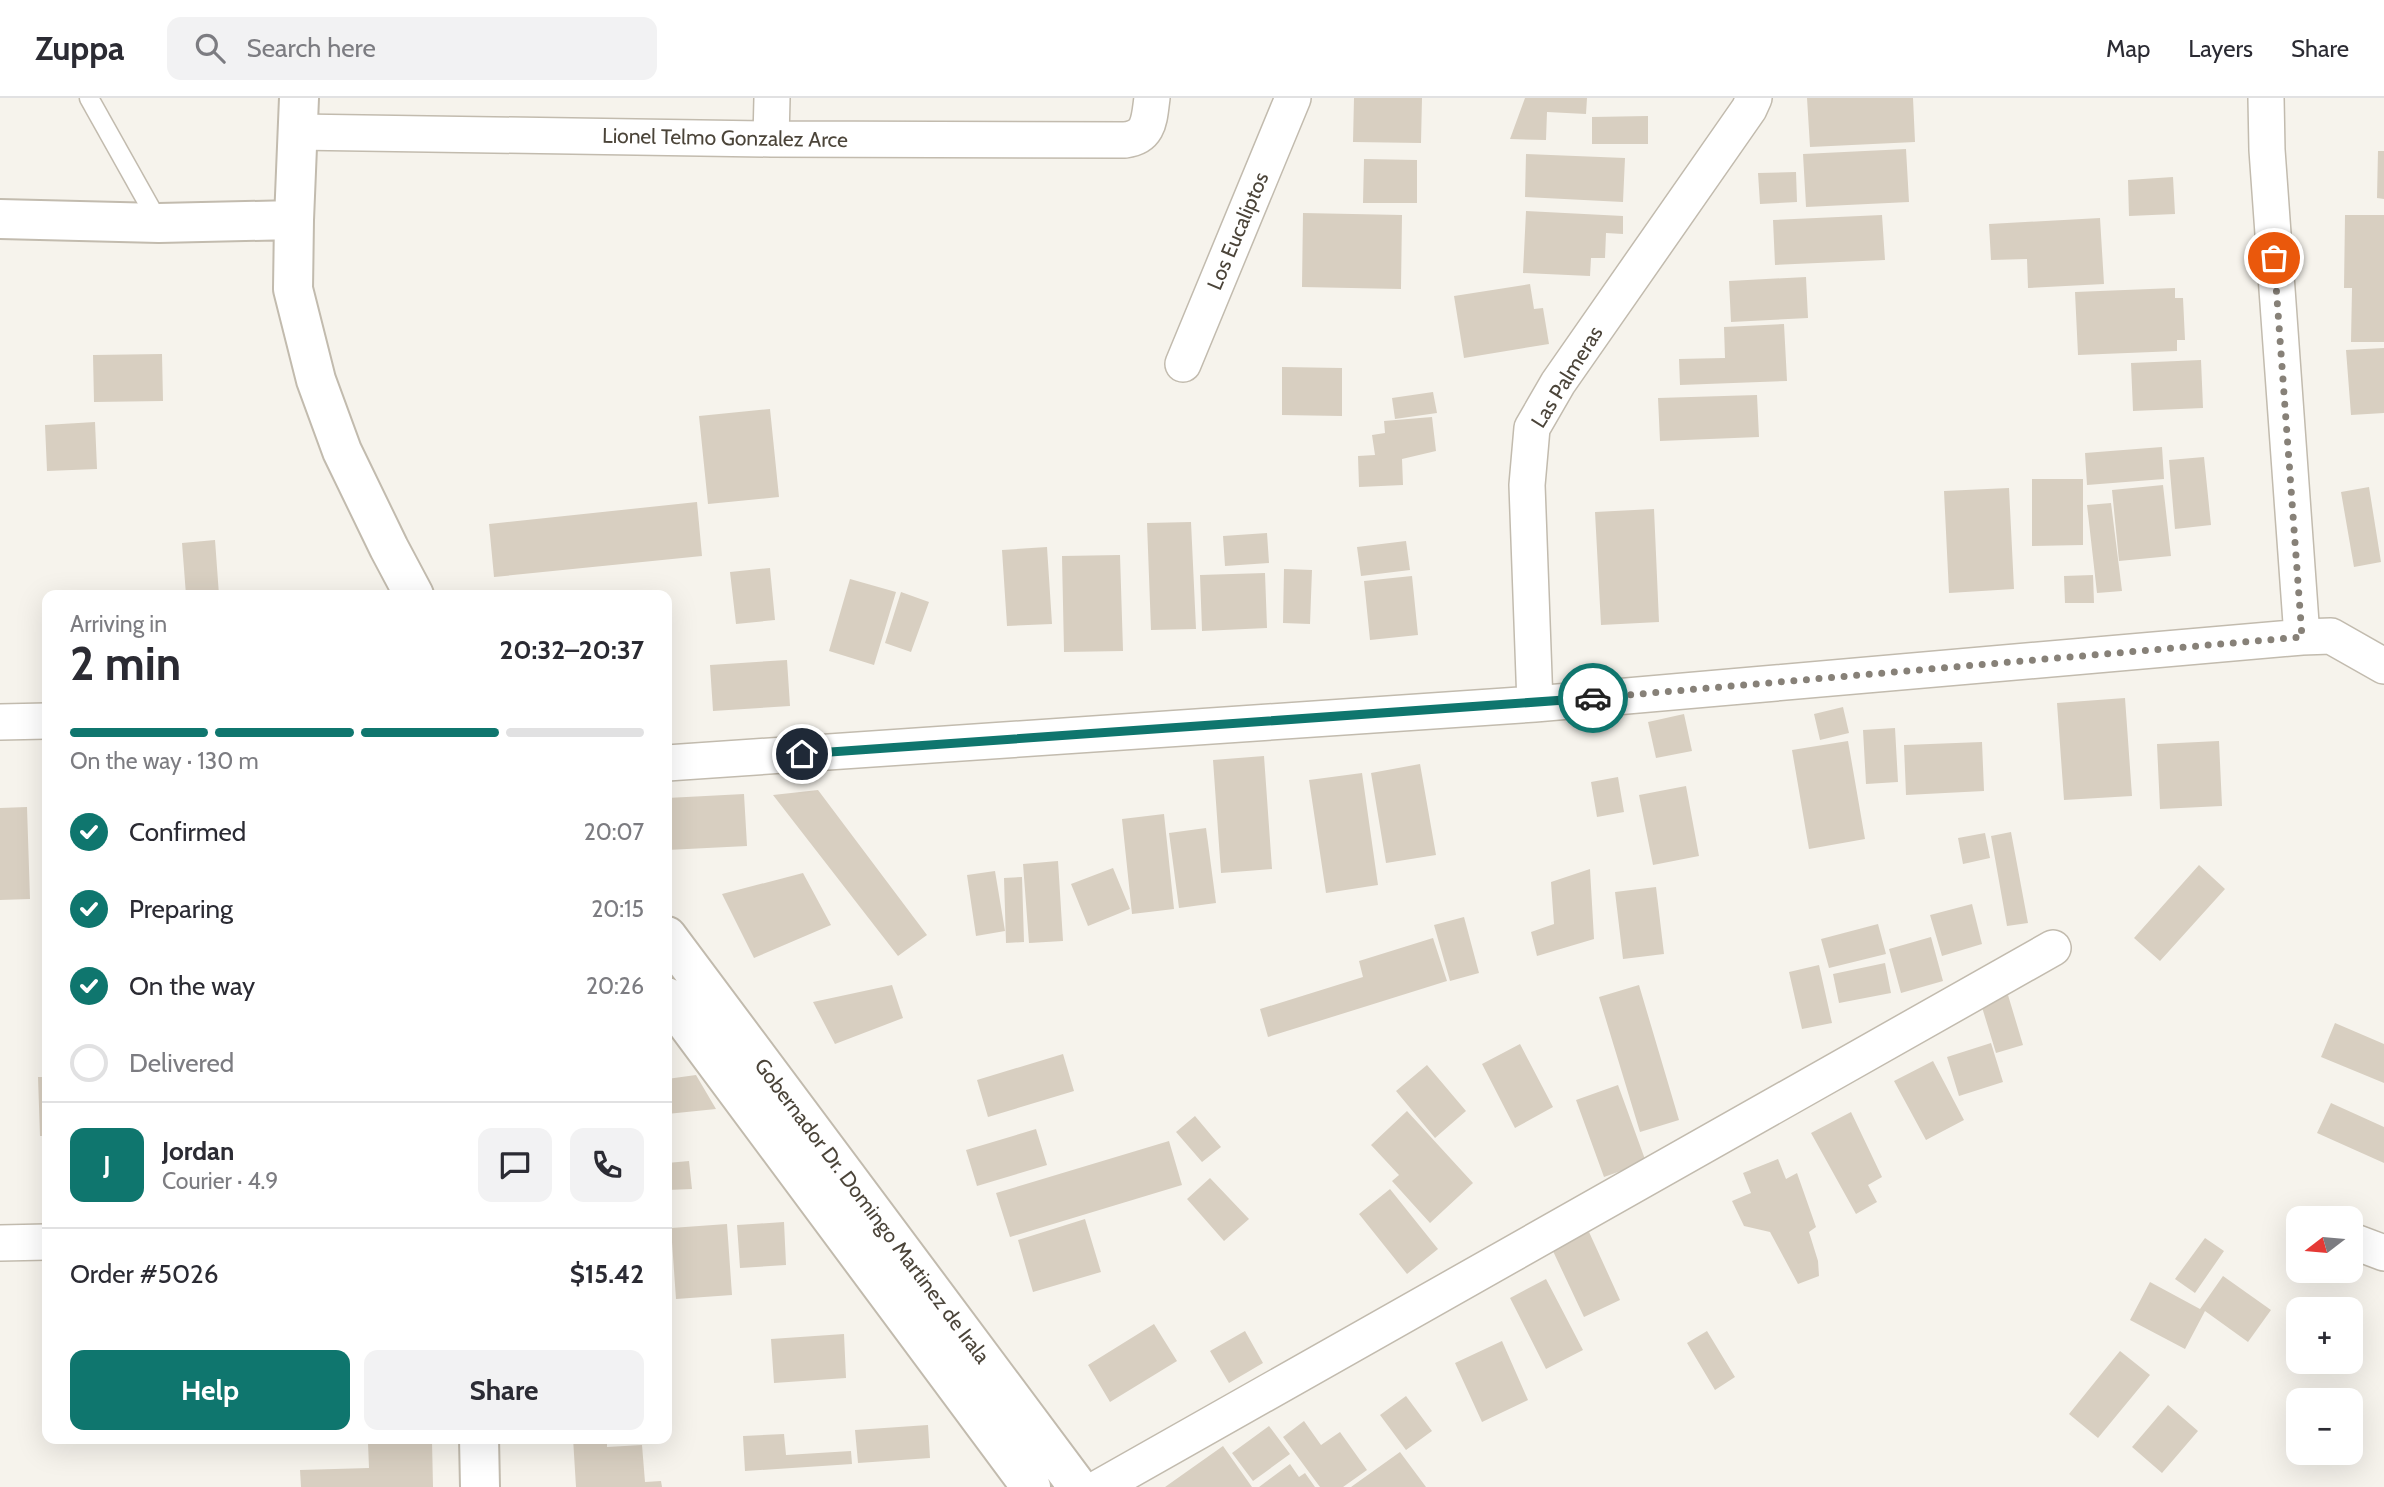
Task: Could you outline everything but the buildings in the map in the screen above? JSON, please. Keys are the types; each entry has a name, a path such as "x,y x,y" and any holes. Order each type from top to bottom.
{"street":[{"path":"771,139 772,98"},
{"name":"Los Eucaliptos","path":"1183,364 1293,98"},
{"name":"Las Palmeras","path":"1535,704 1527,485 1532,428 1558,383 1749,109 1754,98"},
{"path":"2266,98 2267,150 2316,636"},
{"name":"Lionel Telmo Gonzalez Arce","path":"298,115 771,139 1125,140 1144,133 1150,112"},
{"path":"298,115 293,289 316,380 342,451 412,590"},
{"path":"0,219 159,223 293,220"},
{"path":"672,763 1535,704 2316,636 2384,666"},
{"path":"0,722 42,721"},
{"name":"Gobernador Dr. Domingo Martinez de Irala","path":"672,943 1078,1487"},
{"path":"1100,1487 2053,948"},
{"name":"Gobernador Dr. Domingo Martinez de Irala","path":"672,1004 1031,1487"},
{"path":"0,1243 42,1242"},
{"path":"479,1444 480,1487"}],"lane":[{"path":"89,98 159,223"}],"way so far":[{"path":"1593,698 2302,637 2274,258"}],"route":[{"path":"802,754 1593,698"}]}
